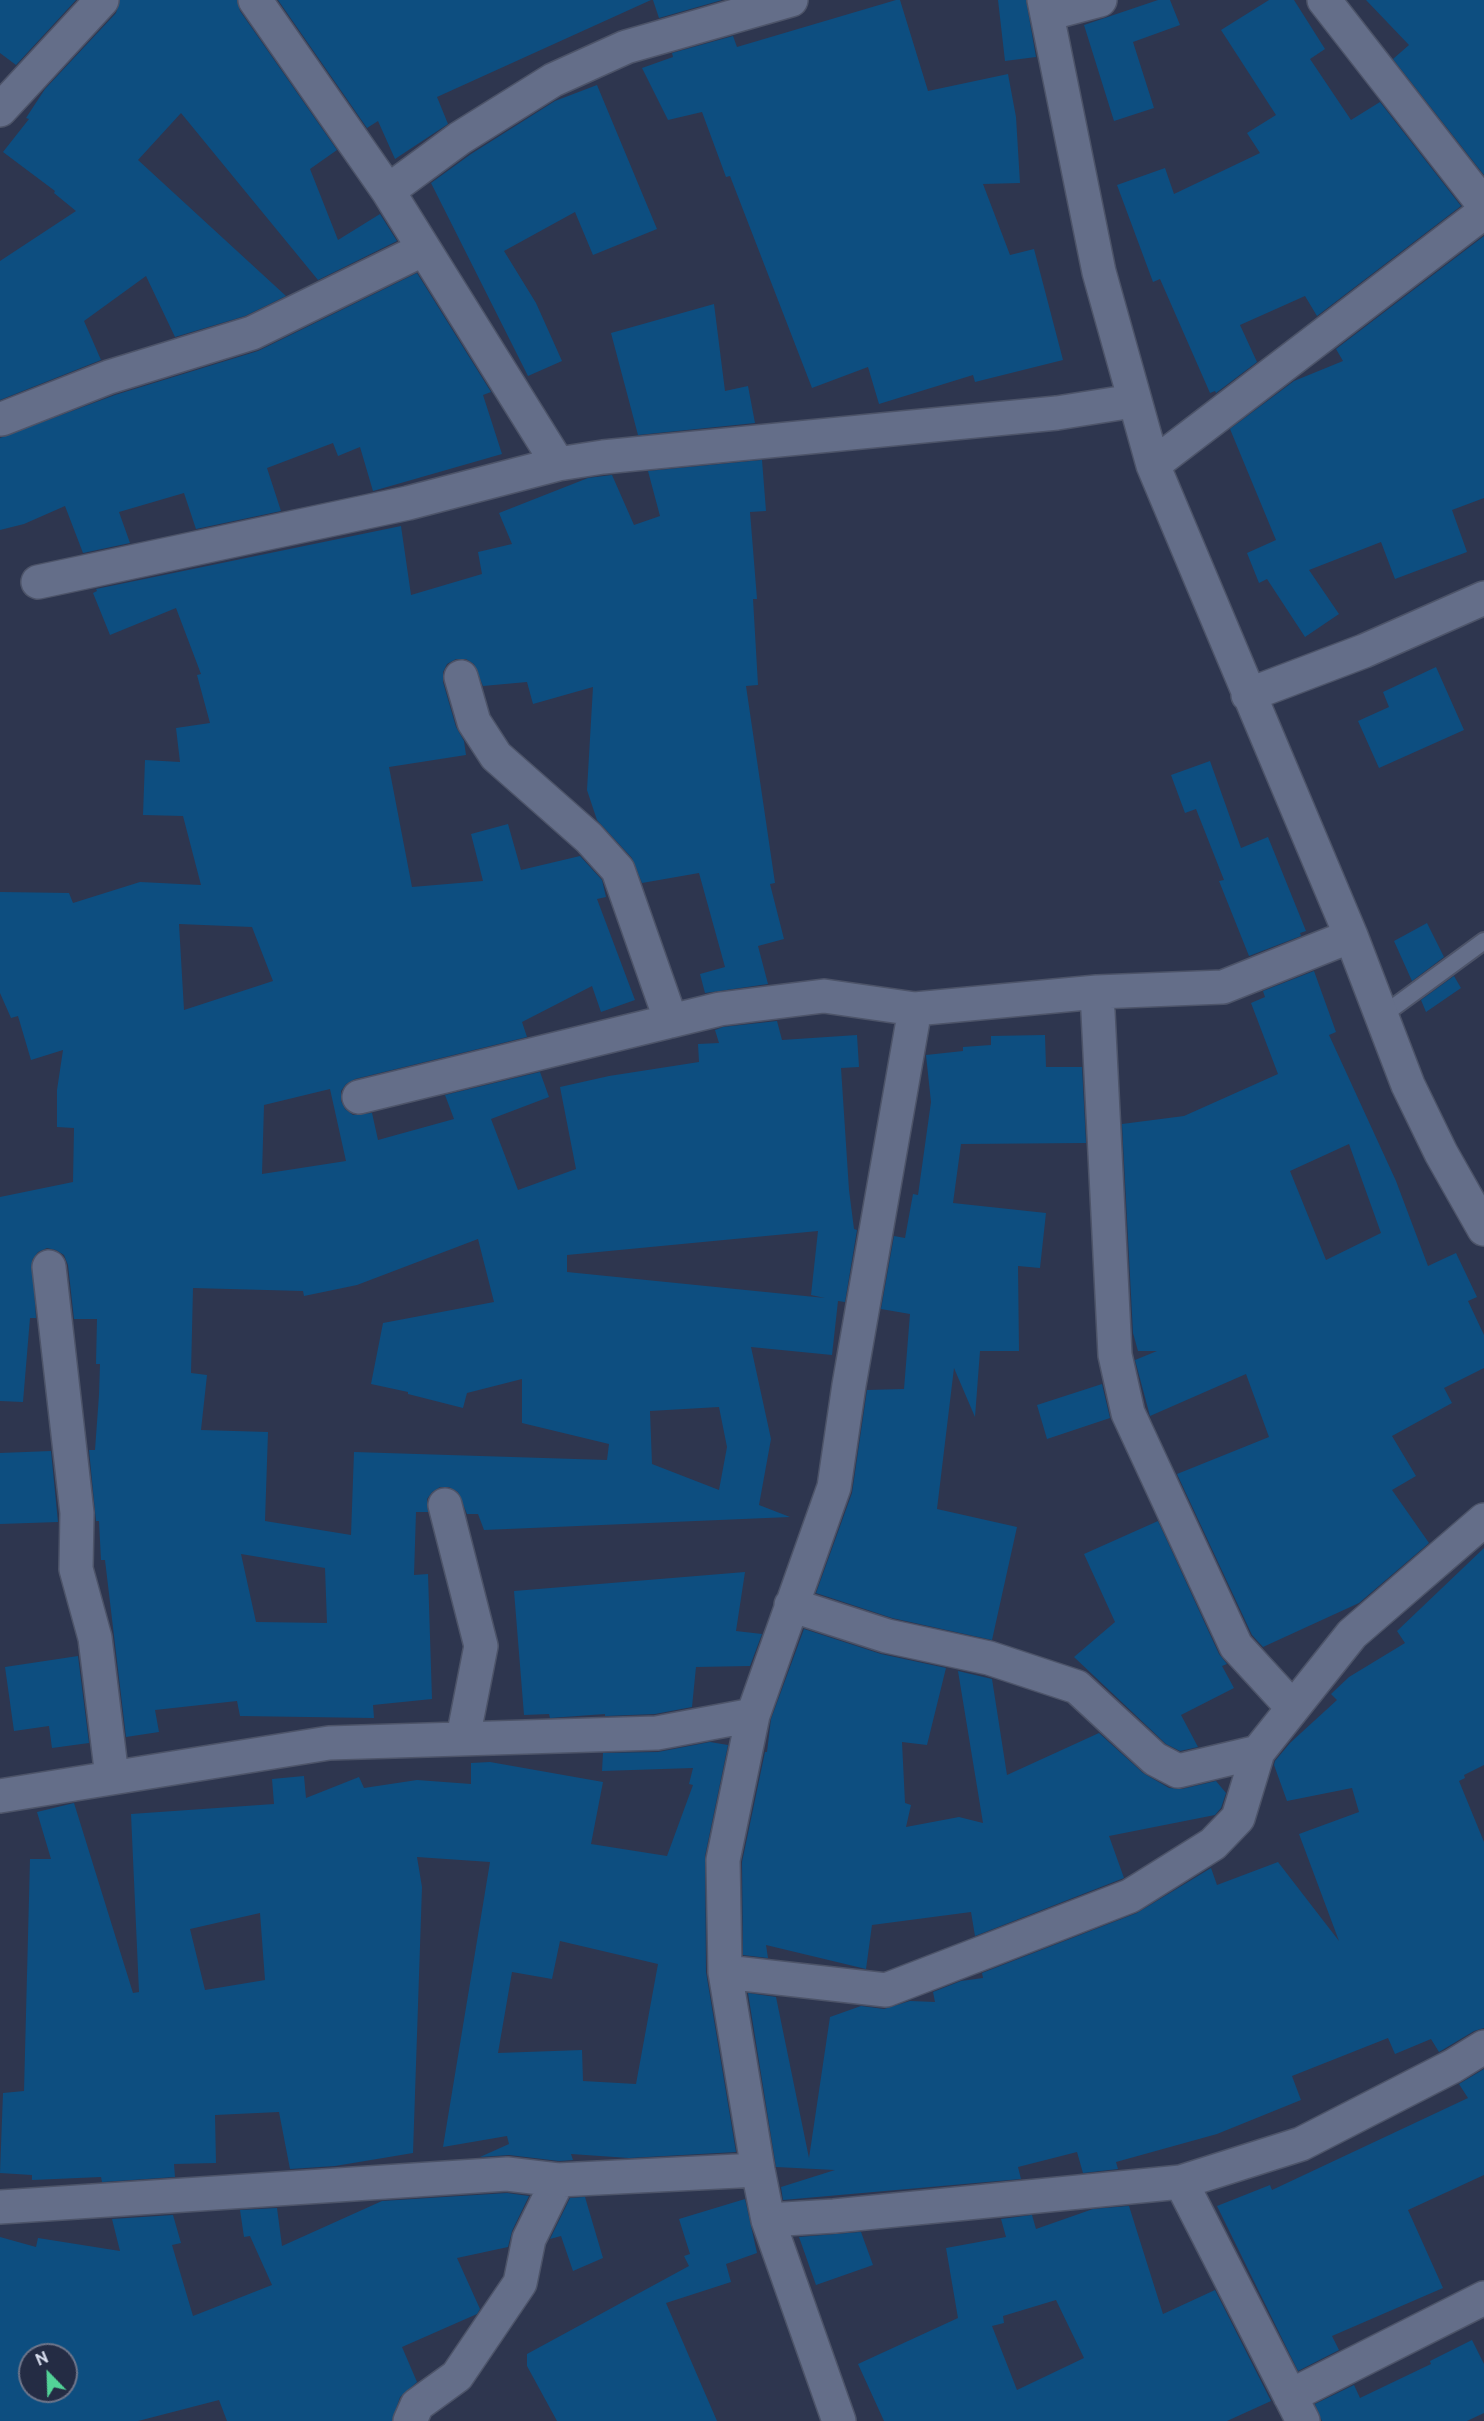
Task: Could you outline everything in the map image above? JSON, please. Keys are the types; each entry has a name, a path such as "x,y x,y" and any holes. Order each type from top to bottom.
{"street":[{"path":"0,110 102,0"},
{"path":"255,0 388,191 558,464"},
{"path":"388,191 460,138 553,80 626,47 791,0"},
{"path":"1100,0 1046,7 1099,272 1133,401 1153,465 1383,1015 1408,1085 1441,1153 1484,1229"},
{"path":"1324,0 1484,205"},
{"path":"1153,465 1484,212"},
{"path":"2,419 109,377 252,333 424,249"},
{"path":"38,582 408,503 558,464 643,452 1057,413 1133,401"},
{"path":"1248,695 1364,651 1484,598"},
{"path":"461,677 474,722 496,756 518,778 589,838 618,870 671,1021"},
{"path":"359,1097 720,1009 824,996 915,1009 1097,992 1223,987 1350,936"},
{"path":"1097,992 1115,1355 1128,1413 1236,1646 1293,1708"},
{"path":"839,2421 768,2220 725,1972 723,1860 753,1715 834,1487 849,1385 915,1009"},
{"path":"49,1267 77,1514 76,1569 95,1638 112,1777"},
{"path":"445,1505 481,1646 463,1738"},
{"path":"725,1972 886,1990 1130,1896 1213,1844 1238,1818 1258,1752 1352,1634 1484,1520"},
{"path":"791,1605 887,1636 989,1658 1077,1687 1155,1759 1178,1771 1258,1752"},
{"path":"0,1796 329,1743 657,1733 753,1715"},
{"path":"768,2220 845,2215 1181,2182 1301,2144 1453,2066 1484,2047"},
{"path":"0,2207 507,2174 558,2180 758,2170"},
{"path":"411,2421 417,2405 457,2376 520,2283 529,2239 558,2180"},
{"path":"1181,2182 1296,2408 1484,2298"}],"lane":[{"path":"1383,1015 1484,941"}],"building":[{"path":"0,0 76,0 16,65 0,53"},
{"path":"120,0 237,0 240,11 337,150 310,169 338,240 380,214 397,241 318,280 181,113 138,160 286,296 245,316 175,337 146,276 84,321 101,360 0,400 0,261 76,211 54,193 55,191 3,152 29,119 26,118 45,89 116,13"},
{"path":"278,0 651,0 437,97 448,124 395,159 378,121 367,128"},
{"path":"653,0 722,0 659,18"},
{"path":"900,0 928,91 1008,74 1016,117 1020,183 983,184 1010,255 1034,249 1063,360 975,382 973,375 879,404 868,367 812,388 730,176 726,177 702,112 668,120 642,68 673,57 672,53 733,36 737,47"},
{"path":"998,0 1026,0 1036,57 1005,61"},
{"path":"1158,0 1170,0 1180,25 1133,42 1154,108 1114,121 1084,25"},
{"path":"1269,0 1294,0 1325,49 1310,59 1351,120 1380,102 1461,206 1317,316 1305,296 1240,325 1257,362 1216,393 1215,391 1210,393 1160,279 1153,282 1117,185 1165,168 1174,194 1260,153 1247,133 1276,115 1221,30"},
{"path":"1366,0 1484,0 1484,175 1393,59 1409,45"},
{"path":"597,85 657,229 593,255 575,212 504,251 536,303 562,361 528,376 431,183 471,154 555,101"},
{"path":"1484,236 1484,498 1452,510 1467,552 1395,579 1381,542 1309,570 1339,614 1305,637 1267,579 1259,583 1247,553 1276,540 1230,429 1294,381 1343,361 1336,349"},
{"path":"417,273 491,392 483,395 502,454 373,491 360,447 338,456 333,443 267,468 281,511 196,529 184,493 119,512 130,543 83,553 65,506 24,524 0,530 0,438 115,395 258,351"},
{"path":"714,304 725,391 748,386 755,423 638,435 611,333"},
{"path":"762,460 766,511 750,512 757,599 753,599 758,685 746,686 775,883 770,884 784,939 758,946 768,984 705,993 700,974 725,967 699,873 642,883 632,858 597,820 587,790 593,687 533,704 527,682 483,686 474,664 466,659 456,659 447,664 443,672 443,682 456,727 464,741 466,755 389,767 412,887 483,881 471,834 508,824 521,870 580,856 602,880 606,897 597,899 635,1000 601,1012 592,986 522,1022 527,1037 355,1079 346,1084 341,1091 341,1101 345,1109 353,1115 372,1113 378,1140 454,1119 445,1095 540,1072 549,1097 491,1119 518,1190 576,1169 560,1087 609,1076 699,1062 698,1044 719,1043 715,1030 723,1027 777,1021 782,1040 857,1035 859,1067 841,1068 849,1190 854,1229 857,1230 845,1302 838,1301 832,1355 751,1347 771,1439 759,1505 790,1517 484,1530 478,1514 467,1514 458,1492 449,1487 440,1487 427,1499 428,1512 416,1512 414,1575 428,1574 432,1699 373,1705 374,1718 240,1716 237,1701 155,1710 159,1732 126,1737 105,1560 101,1560 99,1521 96,1521 89,1450 95,1450 99,1395 100,1364 96,1364 97,1319 74,1319 68,1265 64,1255 56,1250 47,1248 38,1252 32,1260 36,1318 30,1318 23,1402 0,1401 0,1197 73,1182 74,1128 57,1127 57,1090 63,1050 31,1060 18,1016 11,1018 0,993 0,892 69,893 73,903 140,882 201,885 183,816 143,815 145,760 180,762 176,728 210,723 197,675 201,674 176,608 110,635 93,593 97,591 96,589 401,526 411,595 482,574 478,552 512,544 499,513 588,478 612,475 634,525 660,516 648,471","holes":["179,924 252,927 273,981 184,1010","330,1089 346,1161 262,1174 264,1105","818,1231 811,1295 825,1298 567,1272 567,1255","478,1239 494,1302 383,1323 371,1384 463,1408 467,1393 522,1379 522,1423 609,1444 607,1460 354,1452 351,1535 265,1521 268,1432 201,1430 207,1375 191,1373 193,1288 303,1291 304,1296 357,1285","719,1407 727,1447 719,1490 652,1464 650,1411","241,1554 325,1568 327,1623 256,1622"]},
{"path":"1436,667 1464,730 1379,768 1358,721 1389,707 1383,692"},
{"path":"1210,761 1241,848 1268,837 1306,931 1300,933 1301,936 1249,956 1219,881 1224,880 1196,809 1185,813 1171,775"},
{"path":"1427,923 1444,957 1412,981 1394,941"},
{"path":"1314,971 1336,1032 1329,1035 1396,1181 1428,1266 1456,1253 1477,1297 1468,1301 1484,1335 1484,1368 1444,1388 1452,1403 1392,1436 1416,1476 1392,1490 1429,1543 1359,1603 1263,1647 1252,1635 1177,1474 1269,1437 1246,1374 1150,1416 1135,1360 1157,1351 1138,1351 1133,1333 1122,1124 1184,1116 1278,1074 1251,1003 1265,997 1263,991","holes":["1349,1144 1381,1233 1326,1260 1290,1171"]},
{"path":"1454,976 1461,988 1426,1012 1421,1000"},
{"path":"1045,1035 1046,1067 1082,1067 1086,1143 961,1144 953,1203 1046,1213 1040,1268 1018,1266 1019,1351 980,1351 975,1417 954,1368 937,1509 1017,1527 992,1640 892,1618 816,1593 852,1493 867,1390 904,1389 910,1314 881,1309 894,1236 905,1238 913,1194 918,1195 931,1102 926,1055 963,1051 963,1047 991,1045 991,1036"},
{"path":"1102,1384 1110,1418 1047,1439 1037,1405"},
{"path":"51,1451 58,1522 0,1524 0,1453"},
{"path":"1158,1521 1219,1654 1227,1664 1222,1666 1234,1688 1181,1715 1198,1747 1180,1751 1166,1744 1074,1657 1115,1622 1084,1554"},
{"path":"1484,1548 1484,1765 1464,1775 1465,1778 1459,1781 1484,1842 1484,2028 1474,2031 1439,2052 1431,2039 1395,2054 1388,2038 1292,2076 1301,2100 1217,2134 1116,2162 1118,2169 1083,2173 1077,2152 1018,2167 1021,2179 783,2200 781,2187 835,2170 776,2167 748,1993 776,1997 809,2158 830,2017 861,2006 884,2009 910,2001 935,2002 933,1992 961,1981 983,1978 982,1973 1137,1913 1211,1868 1217,1885 1278,1862 1339,1941 1299,1834 1359,1812 1352,1788 1287,1801 1274,1765 1275,1761 1290,1743 1337,1700 1331,1694 1349,1677 1405,1643 1397,1631"},
{"path":"745,1572 736,1631 762,1634 750,1666 696,1667 692,1707 655,1714 605,1716 605,1714 550,1718 549,1714 524,1715 514,1591"},
{"path":"804,1629 881,1654 946,1668 927,1745 902,1742 905,1803 911,1805 906,1827 959,1817 983,1823 958,1671 992,1679 1007,1775 1099,1733 1143,1773 1169,1788 1182,1789 1216,1781 1226,1793 1221,1808 1215,1815 1109,1836 1124,1878 975,1936 971,1912 872,1925 866,1969 766,1945 768,1958 743,1955 742,1862 765,1752 767,1752 771,1719"},
{"path":"78,1656 89,1743 52,1748 49,1726 14,1731 5,1667"},
{"path":"710,1742 728,1745 705,1856 706,1972 736,2152 629,2158 571,2154 573,2160 559,2161 509,2155 480,2157 509,2144 507,2136 443,2147 490,1862 417,1857 422,1887 413,2153 335,2166 290,2169 279,2112 215,2115 216,2163 174,2164 175,2177 102,2182 101,2177 32,2180 32,2175 0,2173 3,2093 24,2091 30,1859 51,1859 37,1812 74,1803 133,1993 139,1992 131,1814 274,1804 272,1779 304,1776 306,1798 359,1777 364,1788 417,1780 471,1784 471,1763 490,1762 603,1782 591,1844 667,1856 693,1785 689,1784 693,1768 602,1771 603,1753 658,1752","holes":["260,1913 265,1980 205,1990 190,1929","560,1941 658,1964 636,2084 583,2081 582,2050 498,2053 512,1972 552,1979"]},
{"path":"1484,2069 1484,2175 1408,2210 1443,2288 1332,2336 1339,2350 1298,2371 1217,2206 1270,2185 1272,2190 1468,2098 1459,2084"},
{"path":"507,2193 529,2196 512,2231 508,2247 457,2258 480,2309 477,2314 402,2347 417,2382 400,2397 392,2421 227,2421 219,2400 138,2421 0,2421 0,2237 36,2247 38,2238 120,2251 112,2219 173,2215 181,2243 172,2245 193,2316 272,2285 250,2236 244,2237 240,2210 277,2208 282,2246 382,2201"},
{"path":"585,2197 603,2258 573,2271 561,2236 550,2239 570,2198"},
{"path":"745,2199 757,2253 726,2264 731,2282 666,2303 717,2421 557,2421 527,2366 527,2354 689,2266 684,2256 690,2254 679,2219"},
{"path":"1129,2206 1163,2314 1215,2290 1271,2401 1227,2421 884,2421 858,2364 958,2318 946,2248 1006,2237 1001,2219 1032,2215 1036,2229 1093,2209","holes":["1056,2300 1084,2358 1017,2390 992,2326 1004,2323 1003,2316"]},
{"path":"861,2232 873,2265 816,2285 799,2237"},
{"path":"1472,2340 1484,2364 1484,2413 1467,2421 1322,2421 1315,2404 1354,2385 1360,2398 1431,2364 1430,2361"}]}
